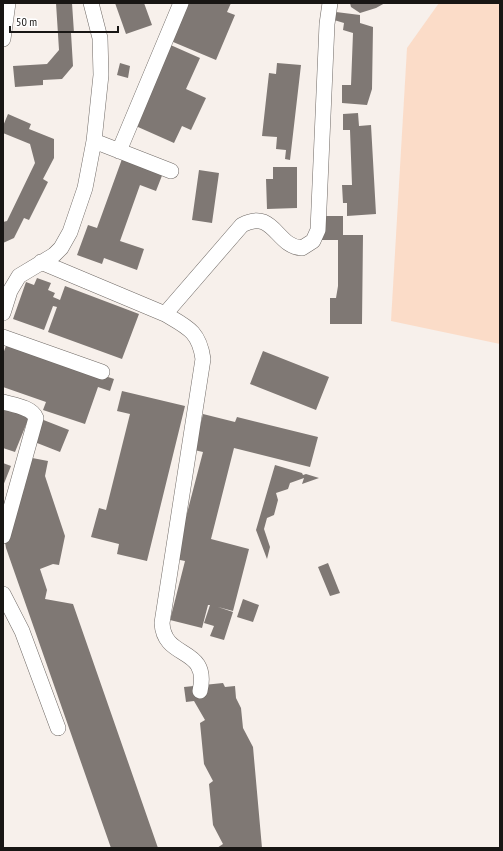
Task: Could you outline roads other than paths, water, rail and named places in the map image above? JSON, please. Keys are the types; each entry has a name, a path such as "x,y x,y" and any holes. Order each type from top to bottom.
{"street":[{"path":"3,40 8,3"},
{"path":"3,313 10,291 19,276 54,255 61,248 70,232 85,188 94,141 102,58 100,38 92,3"},
{"path":"119,151 181,3"},
{"path":"165,314 242,225 251,220 264,221 292,246 298,248 302,248 313,241 316,237 318,230 327,24 330,3"},
{"path":"94,141 171,171"},
{"path":"41,262 165,314 186,326 197,336 201,346 203,359 162,623 162,632 166,639 198,663 202,669 203,677 200,691"},
{"path":"3,338 102,372"},
{"path":"3,402 28,410 35,414 36,418 3,536"},
{"path":"3,594 22,631 58,728"}]}
